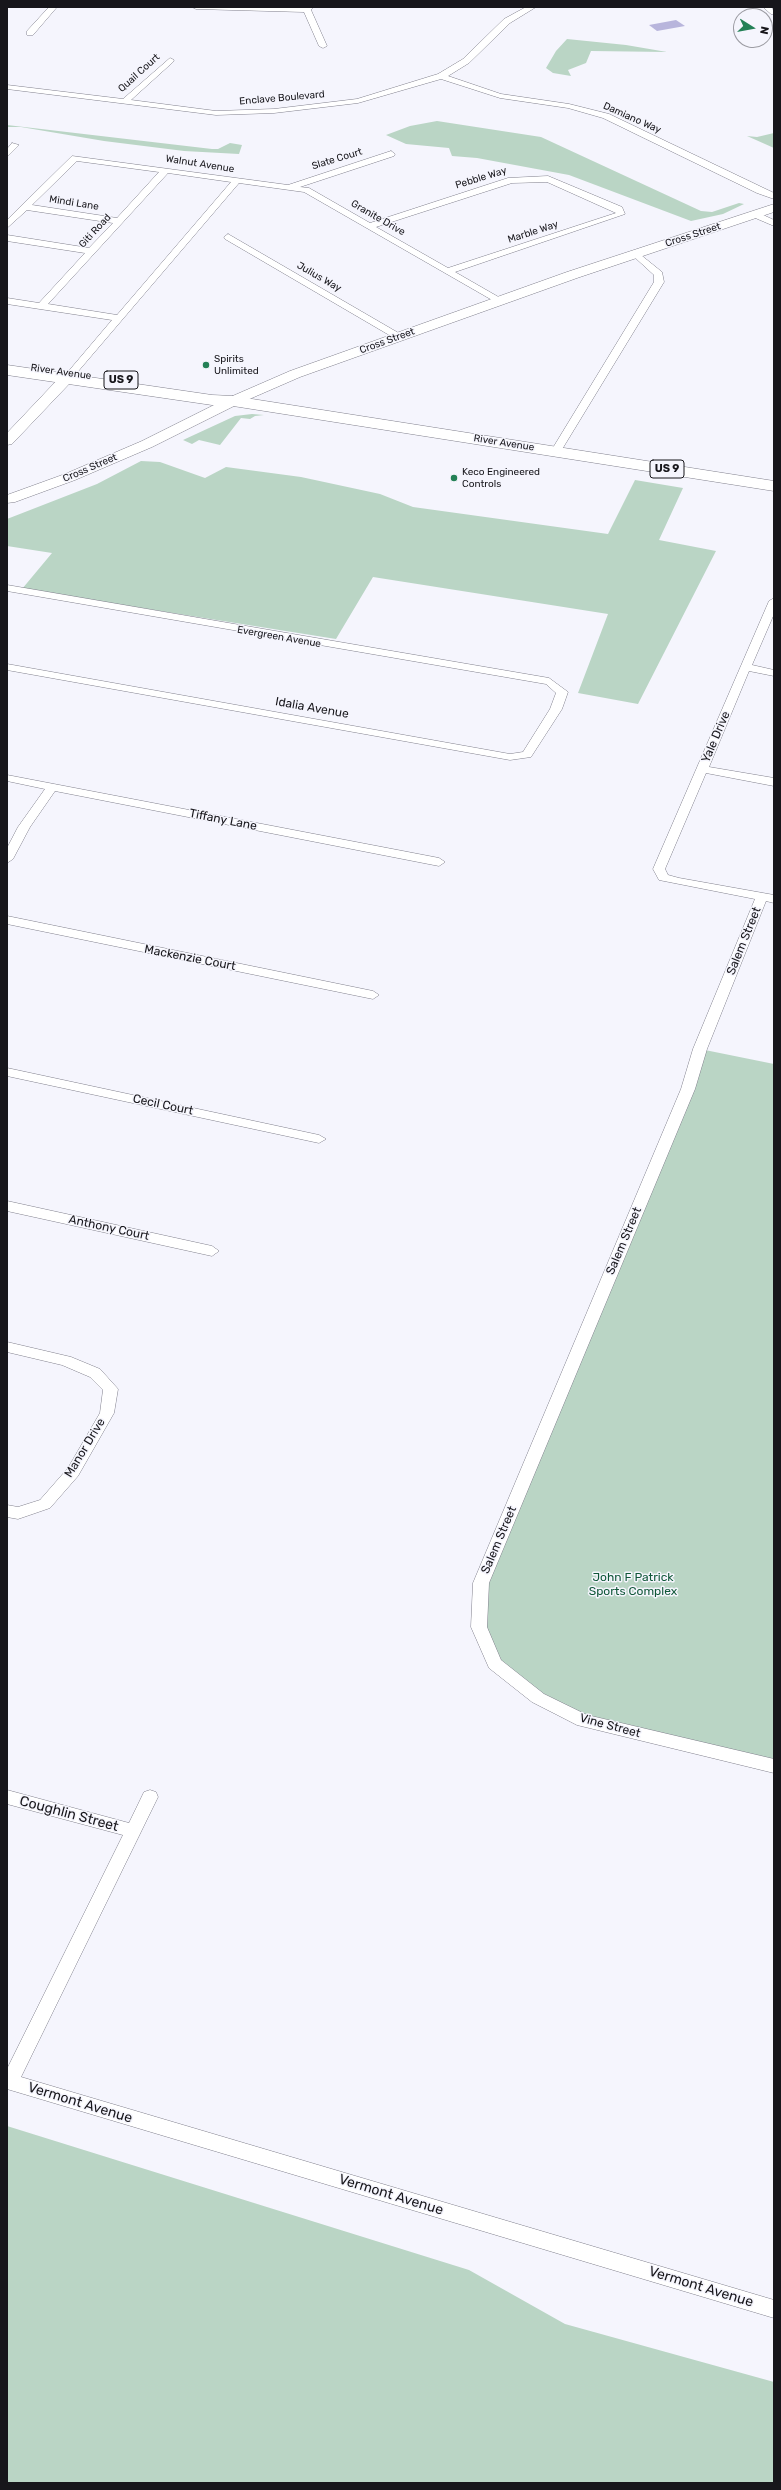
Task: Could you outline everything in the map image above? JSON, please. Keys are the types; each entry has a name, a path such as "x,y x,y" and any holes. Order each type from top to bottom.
{"highway":[{"name":"River Avenue","path":"7,364 68,376 212,400 233,401 774,486"},
{"name":"River Avenue","path":"7,370 68,376"}],"main road":[{"name":"Cross Street","path":"8,499 70,477 147,444 233,401 295,374 499,301 774,208"},
{"path":"7,441 68,376"}],"street":[{"path":"30,33 36,24 53,7"},
{"path":"196,7 308,8 323,46"},
{"path":"767,7 774,12"},
{"name":"Enclave Boulevard","path":"7,87 216,113 274,111 358,101 441,76 466,61 507,21 526,8"},
{"name":"Quail Court","path":"124,102 170,60"},
{"name":"Damiano Way","path":"441,76 500,96 570,106 606,116 760,191 774,196"},
{"path":"7,154 15,146"},
{"name":"Slate Court","path":"289,187 391,154"},
{"name":"Walnut Avenue","path":"7,224 75,158 237,180"},
{"name":"Giti Road","path":"41,306 166,170"},
{"name":"Pebble Way","path":"369,226 512,180 548,179 620,211"},
{"name":"Granite Drive","path":"237,180 306,190 499,301"},
{"name":"Walnut Avenue","path":"68,376 237,180"},
{"name":"Damiano Way","path":"760,191 761,195 774,204"},
{"name":"Mindi Lane","path":"25,207 119,221"},
{"name":"Marble Way","path":"448,271 622,214 620,211"},
{"path":"756,215 774,223"},
{"name":"Julius Way","path":"228,237 399,337"},
{"path":"7,238 92,251"},
{"path":"556,451 659,282 659,274 636,254"},
{"path":"7,301 118,318"},
{"name":"Evergreen Avenue","path":"7,588 294,640 549,680 552,683"},
{"name":"Yale Drive","path":"768,898 677,882 663,877 659,869 774,601"},
{"name":"Idalia Avenue","path":"7,667 510,757 527,755 556,709 562,692 552,683"},
{"path":"745,667 774,673"},
{"path":"702,769 774,782"},
{"name":"Tiffany Lane","path":"7,778 439,862"},
{"path":"7,859 24,827 52,787"},
{"name":"Salem Street","path":"481,1583 688,1089 700,1049 768,898"},
{"name":"Mackenzie Court","path":"7,920 373,995"},
{"name":"Cecil Court","path":"7,1072 319,1139"},
{"name":"Anthony Court","path":"7,1206 212,1251"},
{"name":"Manor Drive","path":"7,1347 66,1361 95,1373 111,1389 107,1413 73,1472 45,1504 18,1513 7,1511"},
{"name":"Vine Street","path":"481,1583 479,1627 495,1664 538,1698 583,1720 774,1766"},
{"name":"Coughlin Street","path":"7,1797 132,1831"},
{"path":"8,2081 150,1797"},
{"name":"Vermont Avenue","path":"8,2081 774,2309"}],"green space":[{"path":"567,39 626,45 667,52 591,51 586,63 568,70 571,76 553,73 546,68 556,51"},
{"path":"437,121 541,137 701,211 712,212 739,203 744,204 723,214 691,221 569,175 477,158 452,156 449,148 406,144 386,135 410,126"},
{"path":"7,125 212,149 218,149 230,143 242,145 239,154 184,151 104,141 21,127 7,127"},
{"path":"774,133 774,148 747,136 757,137"},
{"path":"252,414 264,415 255,416 250,419 241,418 220,445 199,440 192,444 183,440 235,416"},
{"path":"141,461 160,462 205,478 226,467 301,477 380,494 413,507 608,534 635,480 683,488 659,540 716,551 638,704 578,693 608,614 373,577 336,639 22,589 52,553 7,546 7,519 97,484"},
{"name":"John F Patrick Sports Complex","path":"700,1049 774,1064 774,1768 583,1720 495,1664 479,1627 481,1583"},
{"path":"7,2126 469,2270 565,2324 774,2382 774,2483 7,2483"}],"water":[{"path":"676,20 685,26 657,31 649,25"}],"place":[{"name":"Spirits Unlimited","path":"206,365"},
{"name":"Keco Engineered Controls","path":"454,478"}]}
